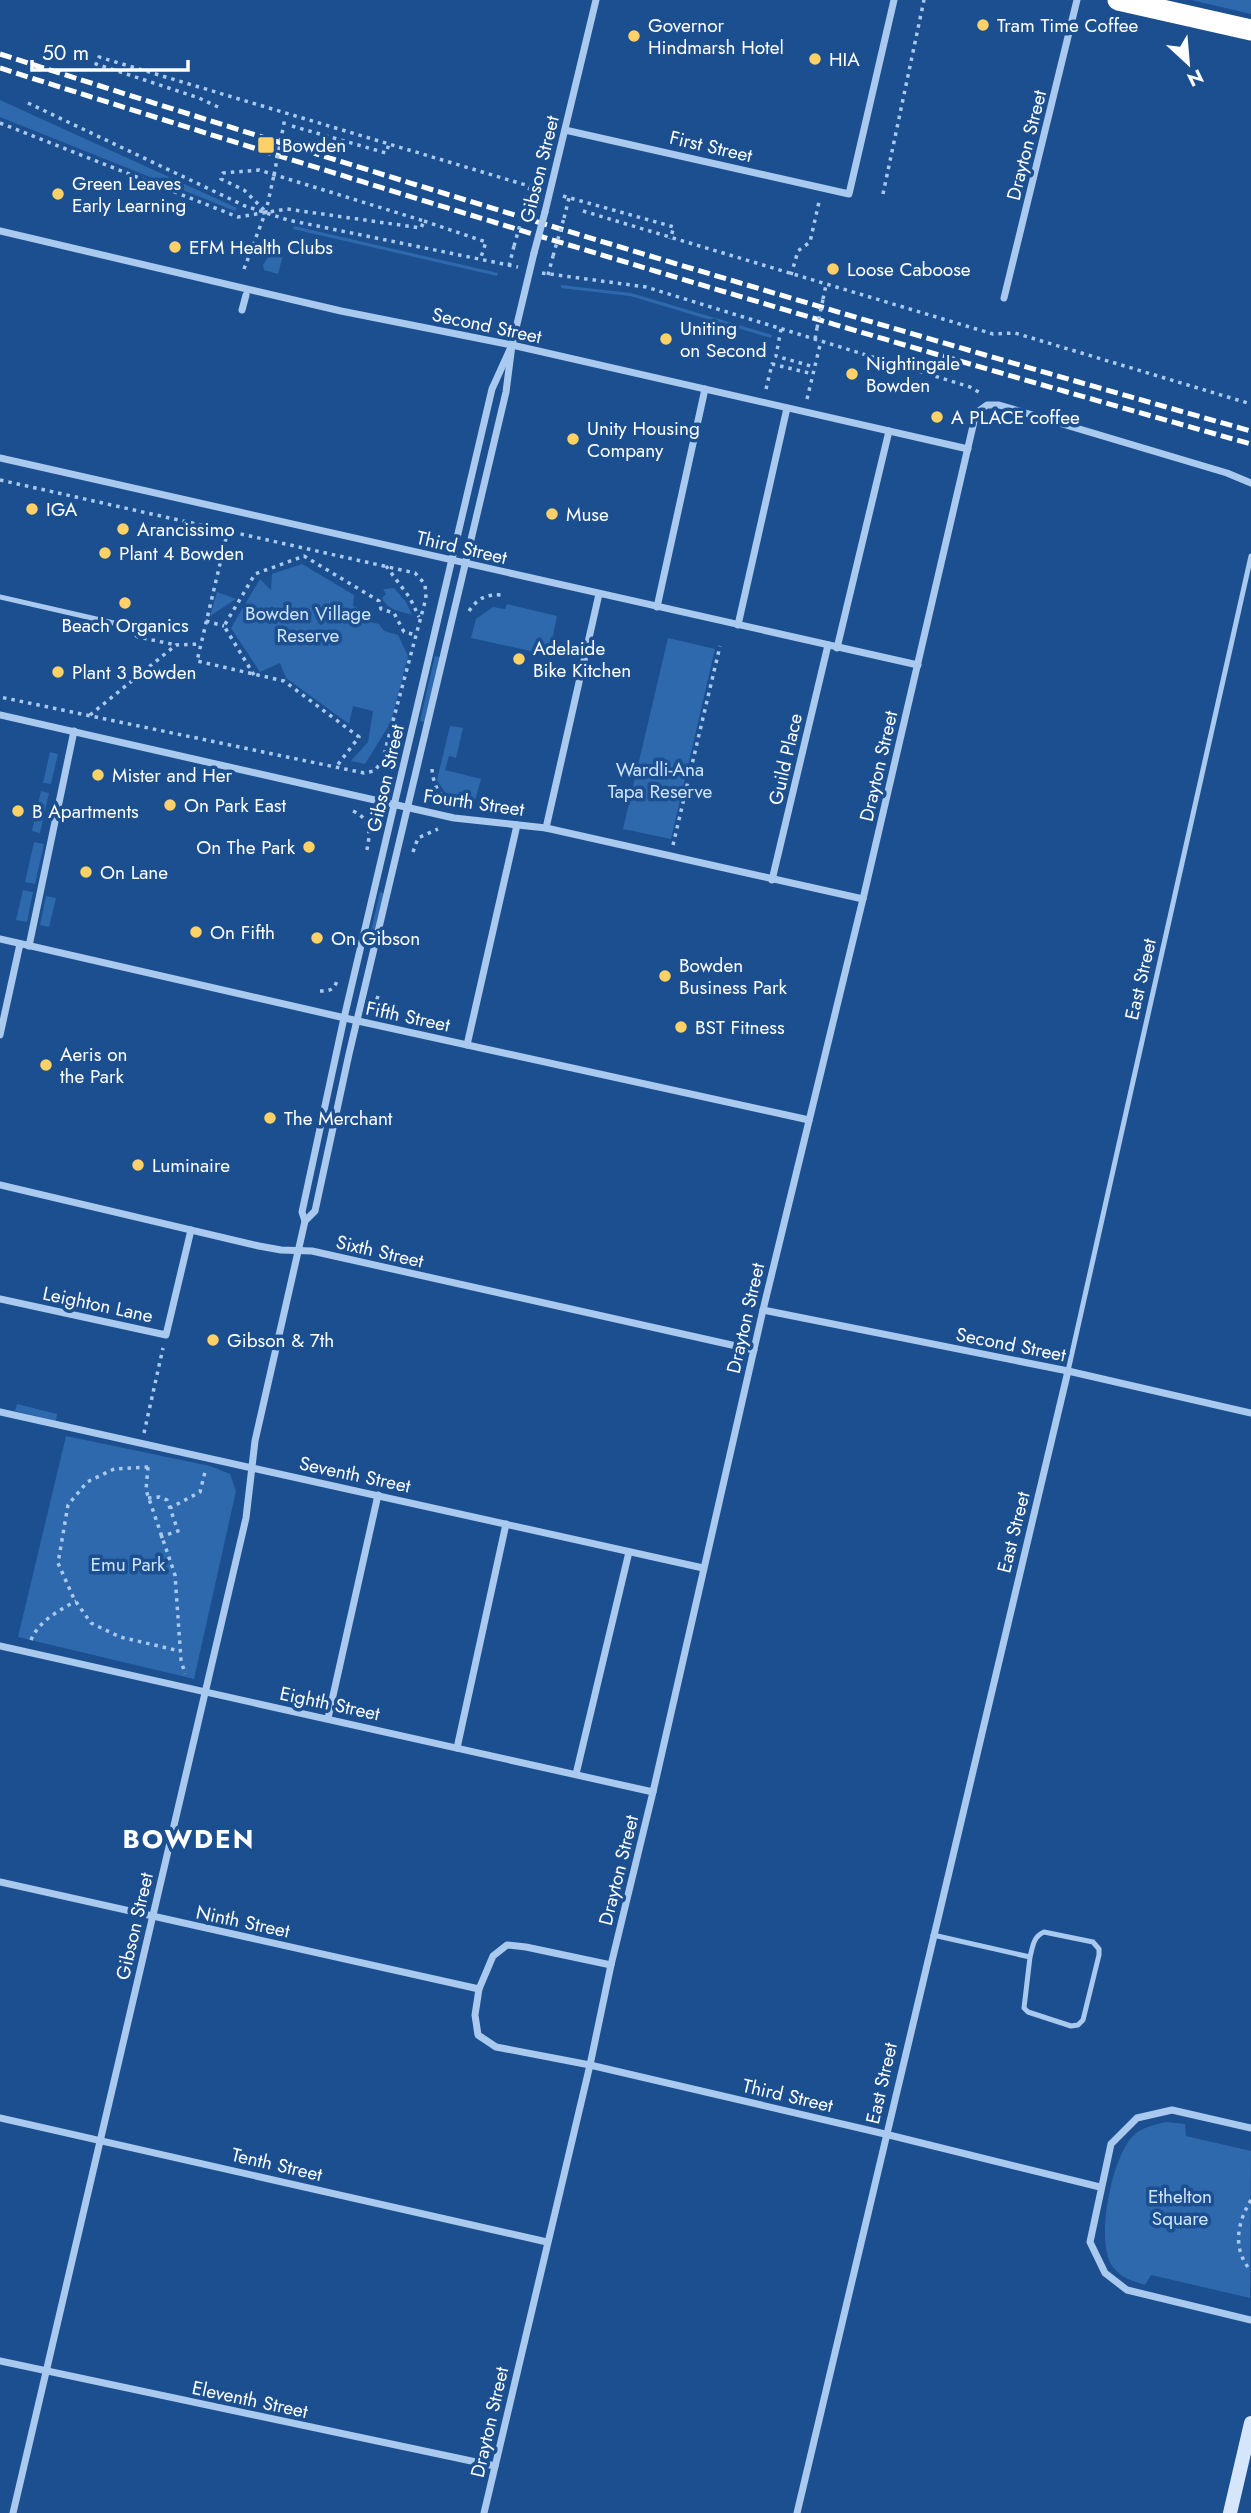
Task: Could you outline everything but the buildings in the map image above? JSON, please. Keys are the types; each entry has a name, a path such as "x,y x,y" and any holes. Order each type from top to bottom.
{"highway":[{"path":"1118,0 1251,30"}],"street":[{"name":"Gibson Street","path":"305,1221 315,1211 506,392 512,345 596,0"},
{"name":"First Street","path":"565,130 849,194 894,0"},
{"name":"Drayton Street","path":"1004,298 1077,0"},
{"name":"Second Street","path":"0,231 341,311 512,345 968,449"},
{"path":"242,310 246,295"},
{"name":"Gibson Street","path":"13,2513 246,1518 250,1468 299,1252 305,1221 302,1212 344,1018 492,389 512,345"},
{"path":"657,607 705,389"},
{"name":"Drayton Street","path":"484,2513 763,1310 863,899 976,413 987,405"},
{"path":"987,405 999,405 1227,473 1251,483"},
{"path":"738,625 787,408"},
{"path":"837,648 889,431"},
{"name":"Third Street","path":"0,458 837,648 918,664"},
{"path":"546,828 599,594"},
{"name":"Guild Place","path":"772,880 828,645"},
{"name":"Fourth Street","path":"0,715 454,818 546,828 863,899"},
{"path":"29,946 74,731"},
{"path":"467,1045 517,825"},
{"name":"Fifth Street","path":"0,939 809,1120"},
{"path":"0,1035 20,944"},
{"name":"Sixth Street","path":"0,1185 270,1248 312,1251 754,1350"},
{"name":"Leighton Lane","path":"0,1299 166,1335 191,1230"},
{"name":"Second Street","path":"763,1310 1068,1371 1251,1413"},
{"name":"East Street","path":"797,2513 1068,1371"},
{"name":"Seventh Street","path":"0,1412 704,1568"},
{"path":"328,1718 378,1494"},
{"path":"457,1748 506,1524"},
{"path":"576,1774 629,1552"},
{"name":"Eighth Street","path":"0,1646 653,1792"},
{"name":"Ninth Street","path":"0,1882 479,1989"},
{"path":"590,2065 496,2046 478,2035 475,2015 479,1989 493,1956 507,1945 611,1965"},
{"name":"Third Street","path":"590,2065 1100,2188"},
{"path":"1251,2128 1172,2110 1137,2118 1111,2144 1090,2242 1105,2273 1127,2290 1251,2320"},
{"name":"Tenth Street","path":"0,2118 547,2242"},
{"name":"Eleventh Street","path":"0,2361 495,2466"},
{"path":"1230,2513 1251,2423"}],"lane":[{"name":"East Street","path":"1068,1371 1251,556"},
{"path":"0,597 118,625"},
{"path":"1044,1932 1097,1945 1099,1955 1083,2020 1078,2025 1060,2023 1028,2012 1024,2008 1030,1956 1034,1940 1044,1932"},
{"path":"933,1935 1030,1956"}],"path":[{"path":"883,194 924,0"},
{"path":"218,107 199,98 96,64 99,57 286,116 674,227 670,239"},
{"path":"28,103 245,206 288,220 548,275 646,287 978,390 987,405"},
{"path":"244,269 265,211 286,116"},
{"path":"0,123 239,217 287,209 421,228 424,221"},
{"path":"292,126 386,153 389,144"},
{"path":"265,211 244,190 220,179 223,173 259,170 424,221 486,242 480,260"},
{"path":"509,265 530,187"},
{"path":"548,275 569,198"},
{"path":"791,275 798,251 810,242 819,201"},
{"path":"583,211 993,334 1015,333 1251,404"},
{"path":"815,339 826,285"},
{"path":"781,329 776,356 815,367"},
{"path":"808,393 821,341"},
{"path":"763,402 772,364 813,374"},
{"path":"0,480 386,566 407,568 425,584 426,598 382,762 374,771 364,773 0,697"},
{"path":"228,530 197,661 284,681 359,737 336,767"},
{"path":"224,626 255,574 304,556 379,601 381,609 394,613 404,632 416,635"},
{"path":"386,566 410,598 420,619"},
{"path":"467,624 470,610 478,600 490,594 502,595"},
{"path":"206,621 224,626 254,675"},
{"path":"118,625 138,637 176,645 200,644"},
{"path":"89,716 176,645"},
{"path":"673,846 720,646"},
{"path":"432,768 432,779 443,798 456,804"},
{"path":"345,809 357,812 367,822 370,834 365,857"},
{"path":"413,852 418,838 436,829 450,831"},
{"path":"320,991 335,987 337,979"},
{"path":"380,987 377,999 382,1005 392,1007 389,1028"},
{"path":"142,1444 166,1335"},
{"path":"151,1446 146,1490 160,1537 175,1574 185,1686"},
{"path":"148,1467 114,1469 87,1482 68,1505 58,1563 76,1601 91,1623 120,1637 180,1651"},
{"path":"170,1508 201,1492 205,1472"},
{"path":"148,1497 167,1500 178,1531 160,1537"},
{"path":"25,1651 35,1631 54,1613 76,1601"},
{"path":"1251,2200 1241,2220 1238,2241 1251,2271"}],"green space":[{"path":"1191,0 1251,0 1251,14"},
{"path":"0,100 237,208 235,211 0,117"},
{"path":"294,226 498,273 497,276 293,229"},
{"path":"271,253 283,255 278,274 264,270 263,265"},
{"path":"561,285 631,293 772,335 771,338 630,296 561,288"},
{"name":"Bowden Village Reserve","path":"302,564 354,595 353,606 361,609 361,620 379,624 384,631 398,635 408,656 391,722 365,764 351,761 368,742 373,711 353,706 349,724 286,678 280,663 260,672 231,628 260,579 271,590 272,574"},
{"path":"394,588 406,602 412,615 394,610 384,602 382,598 386,594 383,589"},
{"path":"217,592 236,599 210,616"},
{"path":"507,604 557,616 549,655 471,638 476,619 493,607 505,609"},
{"name":"Wardli-Ana Tapa Reserve","path":"668,638 715,649 671,839 623,829"},
{"path":"435,656 440,657 424,722 420,721"},
{"path":"450,726 463,728 456,758 449,756 445,770 481,779 474,804 448,797 437,780"},
{"path":"50,752 58,754 51,784 43,783"},
{"path":"41,791 49,793 40,833 32,831"},
{"path":"34,842 44,844 35,884 25,882"},
{"path":"23,890 33,892 27,922 16,920"},
{"path":"380,892 385,894 372,949 367,947"},
{"path":"46,896 56,898 49,927 40,925"},
{"path":"17,1404 57,1414 56,1421 15,1411"},
{"name":"Emu Park","path":"66,1436 210,1466 230,1474 236,1491 194,1679 18,1637"},
{"name":"Ethelton Square","path":"1166,2122 1185,2124 1186,2136 1251,2151 1250,2298 1151,2275 1145,2285 1123,2276 1113,2267 1105,2240 1105,2221 1118,2163 1132,2137 1148,2127"}],"railway":[{"path":"0,54 624,248 1251,431"},
{"path":"0,68 624,262 1251,444"}],"place":[{"name":"Tram Time Coffee","path":"983,25"},
{"name":"Governor Hindmarsh Hotel","path":"634,36"},
{"name":"HIA","path":"815,59"},
{"name":"Bowden","path":"266,145"},
{"name":"Green Leaves Early Learning","path":"58,194"},
{"name":"EFM Health Clubs","path":"175,247"},
{"name":"Loose Caboose","path":"833,269"},
{"name":"Uniting on Second","path":"666,339"},
{"name":"Nightingale Bowden","path":"852,374"},
{"name":"A PLACE coffee","path":"937,417"},
{"name":"Unity Housing Company","path":"573,439"},
{"name":"IGA","path":"32,509"},
{"name":"Muse","path":"552,514"},
{"name":"Arancissimo","path":"123,529"},
{"name":"Plant 4 Bowden","path":"105,553"},
{"name":"Beach Organics","path":"125,603"},
{"name":"Adelaide Bike Kitchen","path":"519,659"},
{"name":"Plant 3 Bowden","path":"58,672"},
{"name":"Mister and Her","path":"98,775"},
{"name":"On Park East","path":"170,805"},
{"name":"B Apartments","path":"18,811"},
{"name":"On The Park","path":"309,847"},
{"name":"On Lane","path":"86,872"},
{"name":"On Fifth","path":"196,932"},
{"name":"On Gibson","path":"317,938"},
{"name":"Bowden Business Park","path":"665,976"},
{"name":"BST Fitness","path":"681,1027"},
{"name":"Aeris on the Park","path":"46,1065"},
{"name":"The Merchant","path":"270,1118"},
{"name":"Luminaire","path":"138,1165"},
{"name":"Gibson & 7th","path":"213,1340"}],"district":[{"name":"BOWDEN","path":"189,1839"}]}
